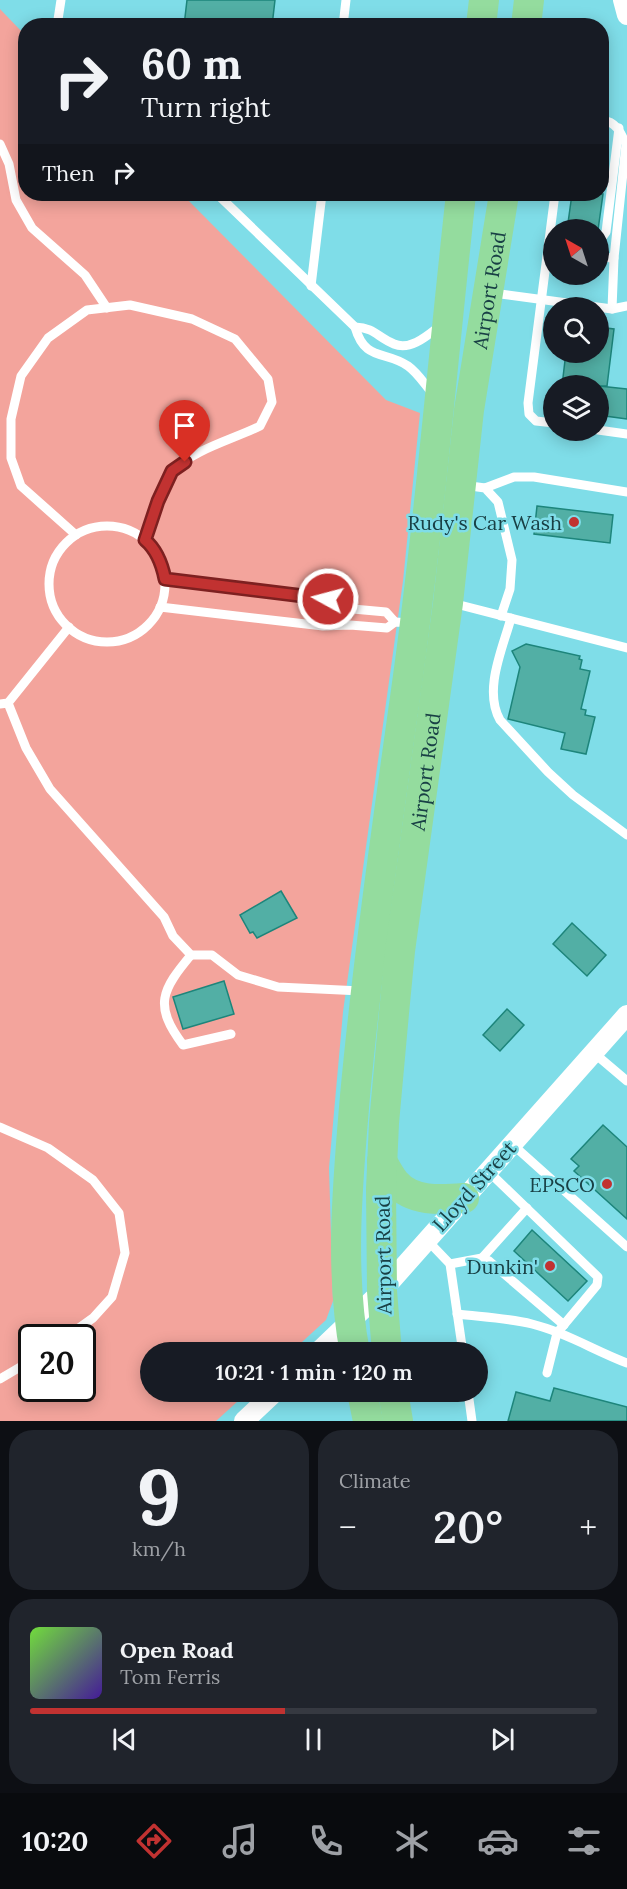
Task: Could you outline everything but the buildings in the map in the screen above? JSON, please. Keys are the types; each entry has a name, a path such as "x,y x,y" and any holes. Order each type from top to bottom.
{"main road":[{"path":"482,18 484,0"},
{"path":"527,18 530,0"},
{"name":"Airport Road","path":"353,1342 349,1323 346,1198 406,622 439,401 460,201"},
{"name":"Airport Road","path":"386,1342 382,1291 382,1161 400,951 448,603 473,487 469,410 503,201"},
{"path":"382,1161 394,1181 405,1191 436,1200 464,1198"},
{"path":"364,1402 368,1421"},
{"path":"395,1402 398,1421"}],"street":[{"path":"623,0 627,15"},
{"name":"Lloyd Street","path":"329,1342 382,1291 627,1015"},
{"path":"244,1421 264,1402"}],"lane":[{"path":"58,18 61,0"},
{"path":"344,18 346,0"},
{"path":"609,121 619,128 626,144 614,258 612,309"},
{"path":"608,219 619,128"},
{"path":"0,144 9,164 16,200 32,228 85,275 107,308"},
{"path":"224,201 355,327 358,340 370,351 408,366 439,401"},
{"path":"311,286 321,201"},
{"path":"553,219 555,201"},
{"path":"609,258 614,258"},
{"path":"543,422 536,421 529,414 528,403 545,285"},
{"path":"488,292 612,309 627,306"},
{"path":"76,535 21,486 11,458 11,419 21,376 48,338 87,310 130,305 192,319 235,339 268,379 272,402 260,426 197,453 172,471 158,501 145,540"},
{"path":"355,327 368,328 395,345 409,345 426,336 447,320"},
{"path":"609,432 627,434"},
{"path":"473,487 514,477 534,477 627,492"},
{"path":"473,487 498,502 512,560 510,589 501,616"},
{"path":"114,526 133,532 145,540 160,560 165,579 164,598 156,616 144,630 128,639 110,643 91,640 74,632 61,619 52,603 49,585 52,566 62,549 76,535 94,528 114,526"},
{"path":"165,579 328,599 353,609 386,612 406,622"},
{"path":"448,603 627,648"},
{"path":"160,608 323,626 350,625 387,628 406,622"},
{"path":"350,625 353,609"},
{"path":"511,618 494,681 496,711 500,720 548,772 573,795 627,835"},
{"path":"69,627 4,703 26,748 50,789 164,917 172,936 191,955 212,955 238,975 278,987 366,992"},
{"path":"191,955 172,978 163,1002 172,1029 183,1045 231,1034"},
{"path":"594,1053 627,1081"},
{"path":"0,1127 48,1148 93,1180 119,1213 125,1253 112,1297 85,1324"},
{"path":"512,1144 627,1247"},
{"path":"488,1171 598,1277 597,1285 557,1333 547,1373"},
{"path":"482,1258 527,1208"},
{"path":"426,1240 450,1263 461,1342"},
{"path":"450,1263 482,1258 489,1261 564,1324"},
{"path":"457,1314 531,1324 627,1363"},
{"path":"0,1379 18,1368"},
{"path":"469,1402 472,1421"}],"shaded area":[{"path":"0,9 18,28 18,201 189,201 386,400 420,413 403,581 343,1012 329,1168 333,1301 326,1320 302,1342 140,1342 140,1402 237,1402 216,1421 0,1421"}],"place":[{"name":"Rudy's Car Wash","path":"574,522"},
{"name":"EPSCO","path":"607,1184"},
{"name":"Dunkin'","path":"550,1266"}],"route":[{"path":"185,462 172,471 158,501 145,540 160,560 165,579 328,599"}]}
